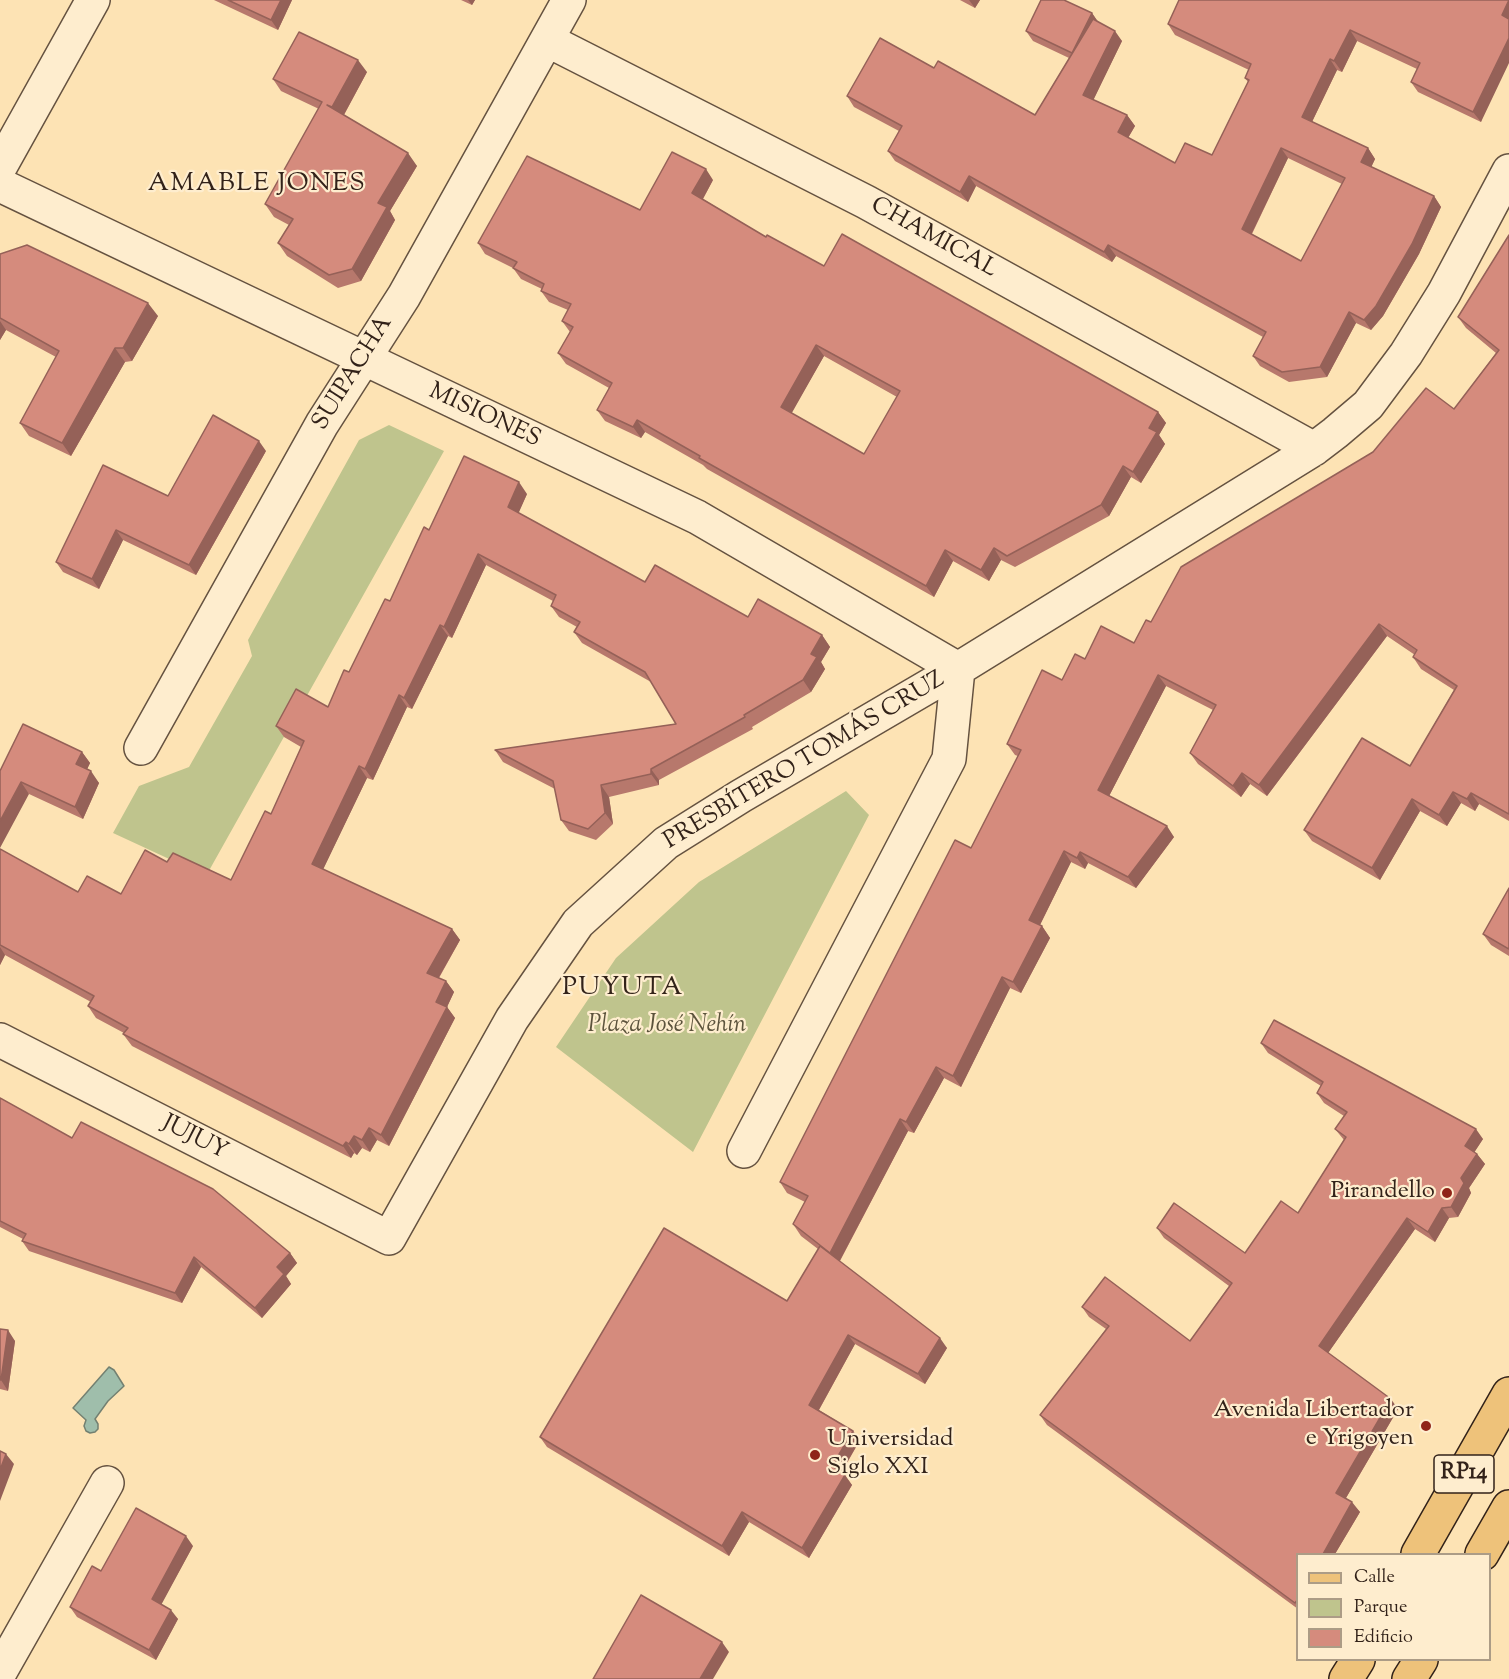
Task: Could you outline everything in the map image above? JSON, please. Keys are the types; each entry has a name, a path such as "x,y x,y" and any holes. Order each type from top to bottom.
{"main road":[{"name":"RP14","path":"1419,1553 1509,1394"},
{"name":"RP14","path":"1483,1553 1509,1507"},
{"path":"1347,1679 1357,1661"},
{"path":"1410,1679 1420,1661"}],"street":[{"path":"0,167 93,0"},
{"name":"SUIPACHA","path":"141,748 322,424 404,296 569,0"},
{"name":"CHAMICAL","path":"547,40 866,202 1314,449"},
{"name":"PRESBÍTERO TOMÁS CRUZ","path":"389,1238 512,1018 578,923 666,843 741,796 958,669 1314,449 1368,405 1406,354 1444,293 1509,171"},
{"name":"MISIONES","path":"0,185 697,518 958,669"},
{"name":"PRESBÍTERO TOMÁS CRUZ","path":"744,1151 949,759 958,669"},
{"name":"JUJUY","path":"0,1040 389,1238"},
{"path":"0,1672 107,1483"}],"green space":[{"path":"389,425 444,451 206,876 113,833 139,786 189,767 252,656 248,640 359,440"},
{"name":"Plaza José Nehín","path":"846,791 869,815 693,1152 556,1047 616,958 699,882"}],"shaded area":[{"path":"109,1367 114,1370 124,1386 108,1401 95,1419 98,1429 90,1433 84,1426 86,1420 73,1408"}],"building":[{"path":"228,0 281,0 271,20"},
{"path":"1041,0 1064,0 1092,13 1072,53 1026,31"},
{"path":"1179,0 1509,0 1502,15 1509,19 1509,38 1473,112 1411,82 1420,63 1350,30 1334,61 1330,59 1302,117 1368,148 1361,162 1434,196 1412,244 1376,306 1364,320 1349,312 1320,367 1282,372 1253,356 1266,332 1108,245 1104,252 969,176 960,192 888,151 902,126 847,96 880,38 934,68 938,61 1035,115 1093,19 1115,31 1083,95 1127,115 1118,132 1175,163 1185,143 1212,155 1249,80 1245,78 1251,64 1168,24","holes":["1281,148 1345,178 1301,261 1242,229"]},
{"path":"299,32 358,60 332,107 327,105 408,153 378,203 387,207 352,269 329,275 278,243 293,219 265,204 322,102 273,79"},
{"path":"672,152 706,169 692,193 766,237 767,235 824,266 842,234 1158,412 1149,428 1157,432 1133,472 1123,466 1101,505 1007,556 994,548 981,570 945,550 926,586 699,458 700,456 637,420 633,427 597,410 612,383 558,353 573,327 562,321 571,304 541,291 544,284 513,268 517,262 478,243 527,156 640,210","holes":["816,345 900,391 864,454 781,407"]},
{"path":"1509,235 1509,814 1471,793 1467,799 1453,792 1439,815 1412,799 1372,868 1304,830 1362,738 1410,766 1457,686 1413,657 1417,650 1379,624 1259,785 1242,773 1233,786 1190,753 1216,705 1158,675 1098,790 1167,826 1128,877 1080,852 1077,858 1064,851 1029,920 1042,926 1013,982 1002,977 953,1076 936,1067 906,1122 900,1119 830,1253 793,1224 808,1196 780,1182 955,840 971,848 1021,750 1007,744 1042,670 1062,680 1075,654 1085,659 1101,626 1134,643 1146,620 1151,622 1181,567 1373,452 1426,388 1454,409 1499,350 1458,317"},
{"path":"27,245 148,303 123,348 115,348 62,443 20,423 59,351 0,318 0,254"},
{"path":"213,415 259,441 189,565 116,530 92,579 56,562 103,465 168,496"},
{"path":"464,456 519,482 508,507 645,582 655,565 748,617 758,599 822,635 811,654 817,657 803,680 744,715 745,717 651,769 651,774 601,785 605,813 588,829 561,820 553,781 495,750 676,724 645,672 574,632 580,622 551,606 556,595 478,554 444,627 440,625 404,698 399,695 365,769 359,766 312,864 452,929 427,973 446,981 436,1002 447,1007 381,1135 369,1128 362,1140 354,1136 349,1144 346,1142 343,1146 123,1034 128,1028 88,1006 94,996 0,945 0,849 78,892 87,876 121,894 145,850 167,862 173,853 231,880 265,811 271,814 304,741 276,726 296,689 328,707 344,670 349,672 385,599 390,601 424,527 429,530"},
{"path":"23,724 82,752 76,764 91,771 75,807 21,782 0,821 0,771"},
{"path":"1509,888 1509,949 1483,934"},
{"path":"1274,1020 1476,1129 1465,1146 1477,1154 1461,1178 1464,1183 1451,1207 1442,1208 1428,1232 1407,1218 1319,1346 1391,1399 1336,1493 1352,1502 1324,1553 1296,1553 1295,1603 1040,1415 1109,1326 1082,1307 1105,1277 1190,1341 1232,1283 1157,1228 1174,1203 1245,1253 1281,1201 1298,1213 1346,1137 1335,1129 1347,1112 1317,1093 1323,1082 1261,1043"},
{"path":"0,1098 72,1138 81,1122 213,1189 290,1253 277,1267 284,1274 255,1308 194,1257 175,1293 22,1241 26,1234 0,1221"},
{"path":"664,1228 787,1301 820,1246 940,1338 918,1374 848,1335 809,1405 853,1431 832,1466 845,1475 802,1548 742,1512 722,1546 540,1437"},
{"path":"0,1329 8,1330 1,1380 0,1380"},
{"path":"0,1451 6,1454 0,1470"},
{"path":"136,1508 186,1536 152,1599 171,1610 149,1650 70,1607 92,1566 101,1571"},
{"path":"641,1595 722,1642 700,1679 593,1679"}],"place":[{"name":"Pirandello","path":"1447,1193"},
{"name":"Avenida Libertador e Yrigoyen","path":"1426,1426"},
{"name":"Universidad Siglo XXI","path":"815,1455"}],"district":[{"name":"AMABLE JONES","path":"257,186"},
{"name":"PUYUTA","path":"623,990"}]}
